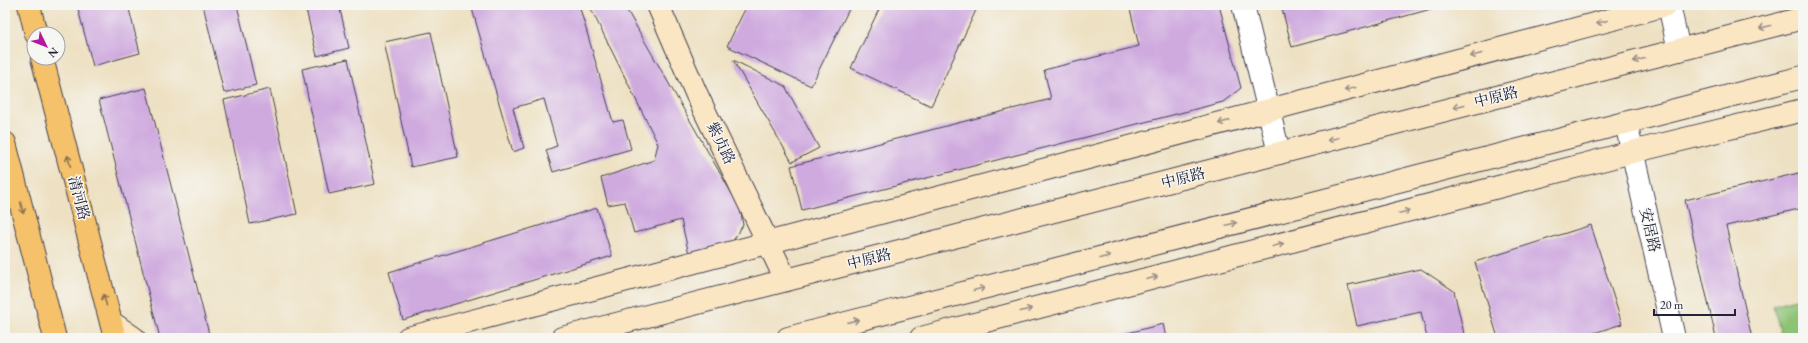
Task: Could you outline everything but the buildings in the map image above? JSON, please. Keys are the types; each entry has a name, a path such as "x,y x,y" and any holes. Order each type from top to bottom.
{"main road":[{"path":"28,5 34,26"},
{"name":"清河路","path":"44,66 113,330"},
{"path":"5,143 55,338"}],"street":[{"name":"紫贞路","path":"658,5 696,93 786,280"},
{"path":"1243,5 1279,153"},
{"path":"408,338 1667,5 1679,50"},
{"name":"中原路","path":"562,338 1803,18"},
{"path":"788,338 1803,77"},
{"path":"921,338 1632,152 1803,110"},
{"name":"安居路","path":"1626,123 1674,338"},
{"path":"113,330 134,338"}],"green space":[{"path":"1803,297 1803,338 1782,338 1773,305"}]}
